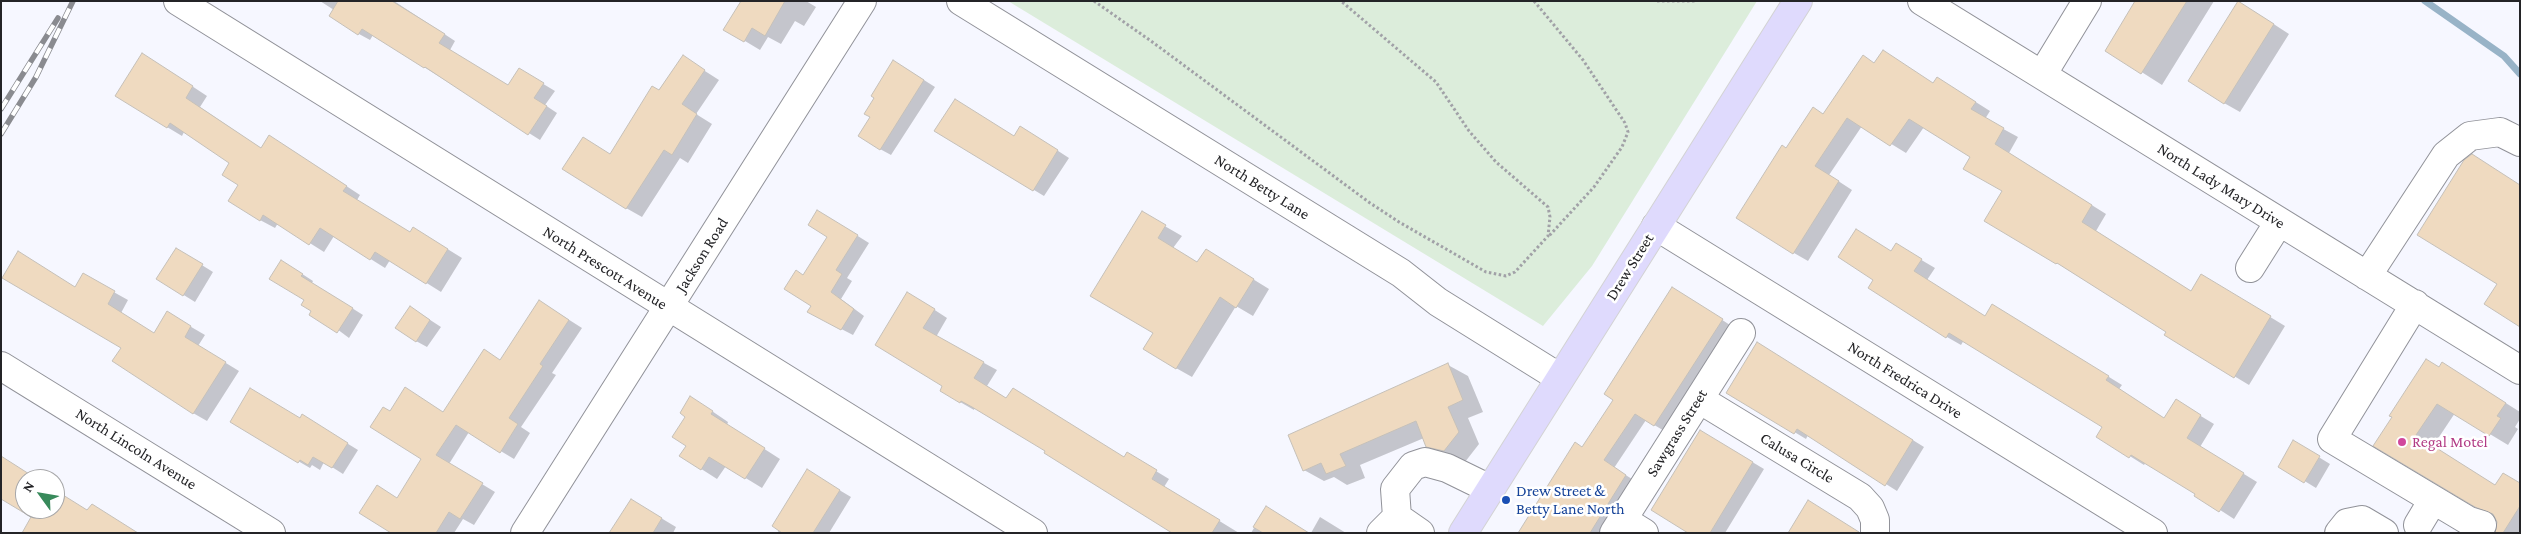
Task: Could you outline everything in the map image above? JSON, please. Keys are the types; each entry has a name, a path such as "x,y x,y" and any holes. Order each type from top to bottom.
{"main road":[{"name":"Drew Street","path":"1463,533 1798,1"}],"street":[{"name":"North Prescott Avenue","path":"178,1 668,308 1033,533"},
{"name":"Jackson Road","path":"525,533 862,1"},
{"name":"North Betty Lane","path":"961,1 1401,273 1438,302 1560,378"},
{"name":"North Lady Mary Drive","path":"1922,1 2520,370"},
{"path":"2042,75 2087,1"},
{"path":"2367,276 2446,155 2470,136 2500,132 2520,142"},
{"path":"2250,268 2279,222"},
{"name":"North Fredrica Drive","path":"1656,226 2154,533"},
{"path":"2415,304 2332,439 2469,521 2482,525"},
{"name":"Sawgrass Street","path":"1627,528 1699,399 1740,332"},
{"name":"North Lincoln Avenue","path":"1,366 271,533"},
{"name":"Calusa Circle","path":"1699,399 1860,497 1870,508 1875,520 1875,533"},
{"path":"1420,533 1389,525 1395,489 1413,466 1425,462 1447,468 1490,490"},
{"path":"2418,525 2433,500"},
{"path":"2339,533 2347,523 2362,520 2384,533"}],"path":[{"path":"1094,1 1251,114 1370,204 1486,272 1506,276 1515,272 1594,187 1622,147 1628,132 1625,123 1583,60 1534,1"},
{"path":"1341,1 1436,82 1469,131 1491,156 1548,207 1550,217 1548,236"},
{"path":"1658,1 1697,1"}],"green space":[{"path":"1008,1 1757,1 1592,266 1543,326"}],"building":[{"path":"338,1 392,1 445,34 439,43 508,85 519,68 544,83 534,98 547,106 528,135 425,67 362,29 358,35 329,16"},
{"path":"741,1 785,1 765,36 752,28 744,42 723,30"},
{"path":"2135,1 2187,1 2141,74 2105,51"},
{"path":"2238,1 2274,24 2224,104 2188,81"},
{"path":"1883,50 1933,83 1937,77 1976,102 1971,109 2004,128 1995,144 2092,205 2082,222 2191,291 2201,274 2271,316 2234,378 2164,335 2166,332 2057,263 1984,221 2002,191 1963,169 1970,157 1909,119 1890,146 1847,118 1815,166 1839,181 1793,254 1736,218 1782,145 1786,148 1813,107 1823,114 1863,55 1874,63"},
{"path":"142,53 193,86 186,98 261,148 269,135 347,186 343,191 410,232 413,227 448,249 426,284 375,252 370,260 320,228 309,245 263,215 260,221 228,201 238,185 222,175 229,163 170,123 167,128 115,96"},
{"path":"683,55 705,70 682,104 697,114 672,155 664,150 626,209 562,169 583,137 610,154 652,86 659,90"},
{"path":"893,60 924,80 880,150 858,136 870,117 864,114 874,98 871,96"},
{"path":"955,99 1014,136 1020,126 1058,150 1033,191 934,131"},
{"path":"2472,154 2520,185 2520,327 2484,304 2497,284 2417,235 2464,160"},
{"path":"817,210 858,235 836,270 842,274 831,292 854,309 841,330 807,312 811,306 784,289 796,270 803,275 827,237 808,225"},
{"path":"1142,211 1166,225 1158,238 1197,262 1206,249 1254,279 1236,308 1220,297 1176,369 1143,349 1153,333 1090,296"},
{"path":"1856,229 1891,251 1896,243 1922,259 1914,271 1985,316 1992,304 2109,376 2106,380 2164,418 2176,399 2201,415 2187,438 2244,473 2219,512 2194,496 2195,494 2131,455 2129,458 2096,437 2102,427 1949,333 1946,338 1868,288 1873,280 1838,257"},
{"path":"176,248 203,264 183,296 156,279"},
{"path":"18,251 75,287 83,273 115,291 108,304 154,333 167,311 191,326 185,337 226,362 193,414 112,361 121,348 2,278"},
{"path":"281,260 303,274 301,276 353,308 337,333 309,315 311,311 301,305 304,300 269,279"},
{"path":"1672,287 1723,319 1654,426 1635,414 1604,460 1626,475 1590,533 1518,533 1575,442 1582,447 1613,400 1604,394"},
{"path":"907,292 935,309 923,328 984,362 974,378 1006,398 1013,388 1124,457 1127,452 1157,470 1152,479 1220,520 1212,533 1172,533 1044,453 1045,451 972,407 961,401 960,403 940,391 942,386 875,345"},
{"path":"539,300 569,320 540,364 543,366 509,418 518,424 500,453 456,425 436,455 483,483 460,519 449,512 436,533 391,533 359,513 377,485 397,498 421,459 370,427 383,407 390,411 405,387 443,412 484,349 500,360"},
{"path":"410,306 430,320 416,342 395,328"},
{"path":"1757,342 1913,440 1885,486 1797,429 1794,434 1726,393"},
{"name":"Regal Motel","path":"2426,359 2439,367 2442,362 2506,403 2497,416 2501,418 2489,436 2437,404 2416,435 2495,485 2503,473 2520,483 2520,506 2503,533 2495,533 2497,522 2493,514 2475,507 2373,446 2392,417 2389,416"},
{"path":"1448,363 1463,400 1448,407 1459,432 1444,451 1426,447 1416,421 1340,454 1346,466 1326,474 1321,463 1303,471 1288,435"},
{"path":"250,388 300,418 302,414 348,443 332,468 313,457 308,465 300,460 298,463 230,422"},
{"path":"690,396 713,411 711,414 765,448 745,479 709,457 701,470 679,456 686,446 672,437 685,417 680,413"},
{"path":"1700,430 1753,462 1710,533 1688,533 1651,510"},
{"path":"2293,440 2320,456 2304,483 2278,467"},
{"path":"1,456 21,469 15,469 15,507 1,499"},
{"path":"807,469 840,490 813,533 782,533 772,526"},
{"path":"65,496 87,510 92,504 138,533 22,533 30,519 65,519"},
{"path":"631,499 662,518 653,533 609,533"},
{"path":"1808,500 1859,532 1859,533 1788,533"},
{"path":"1266,506 1309,533 1263,533 1253,527"}],"waterway":[{"path":"2425,1 2504,56 2520,74"}],"railway":[{"path":"1,134 36,77 73,1"},
{"path":"1,109 58,18"}],"place":[{"name":"Regal Motel","path":"2402,442"},
{"name":"Drew Street & Betty Lane North","path":"1506,500"}]}
